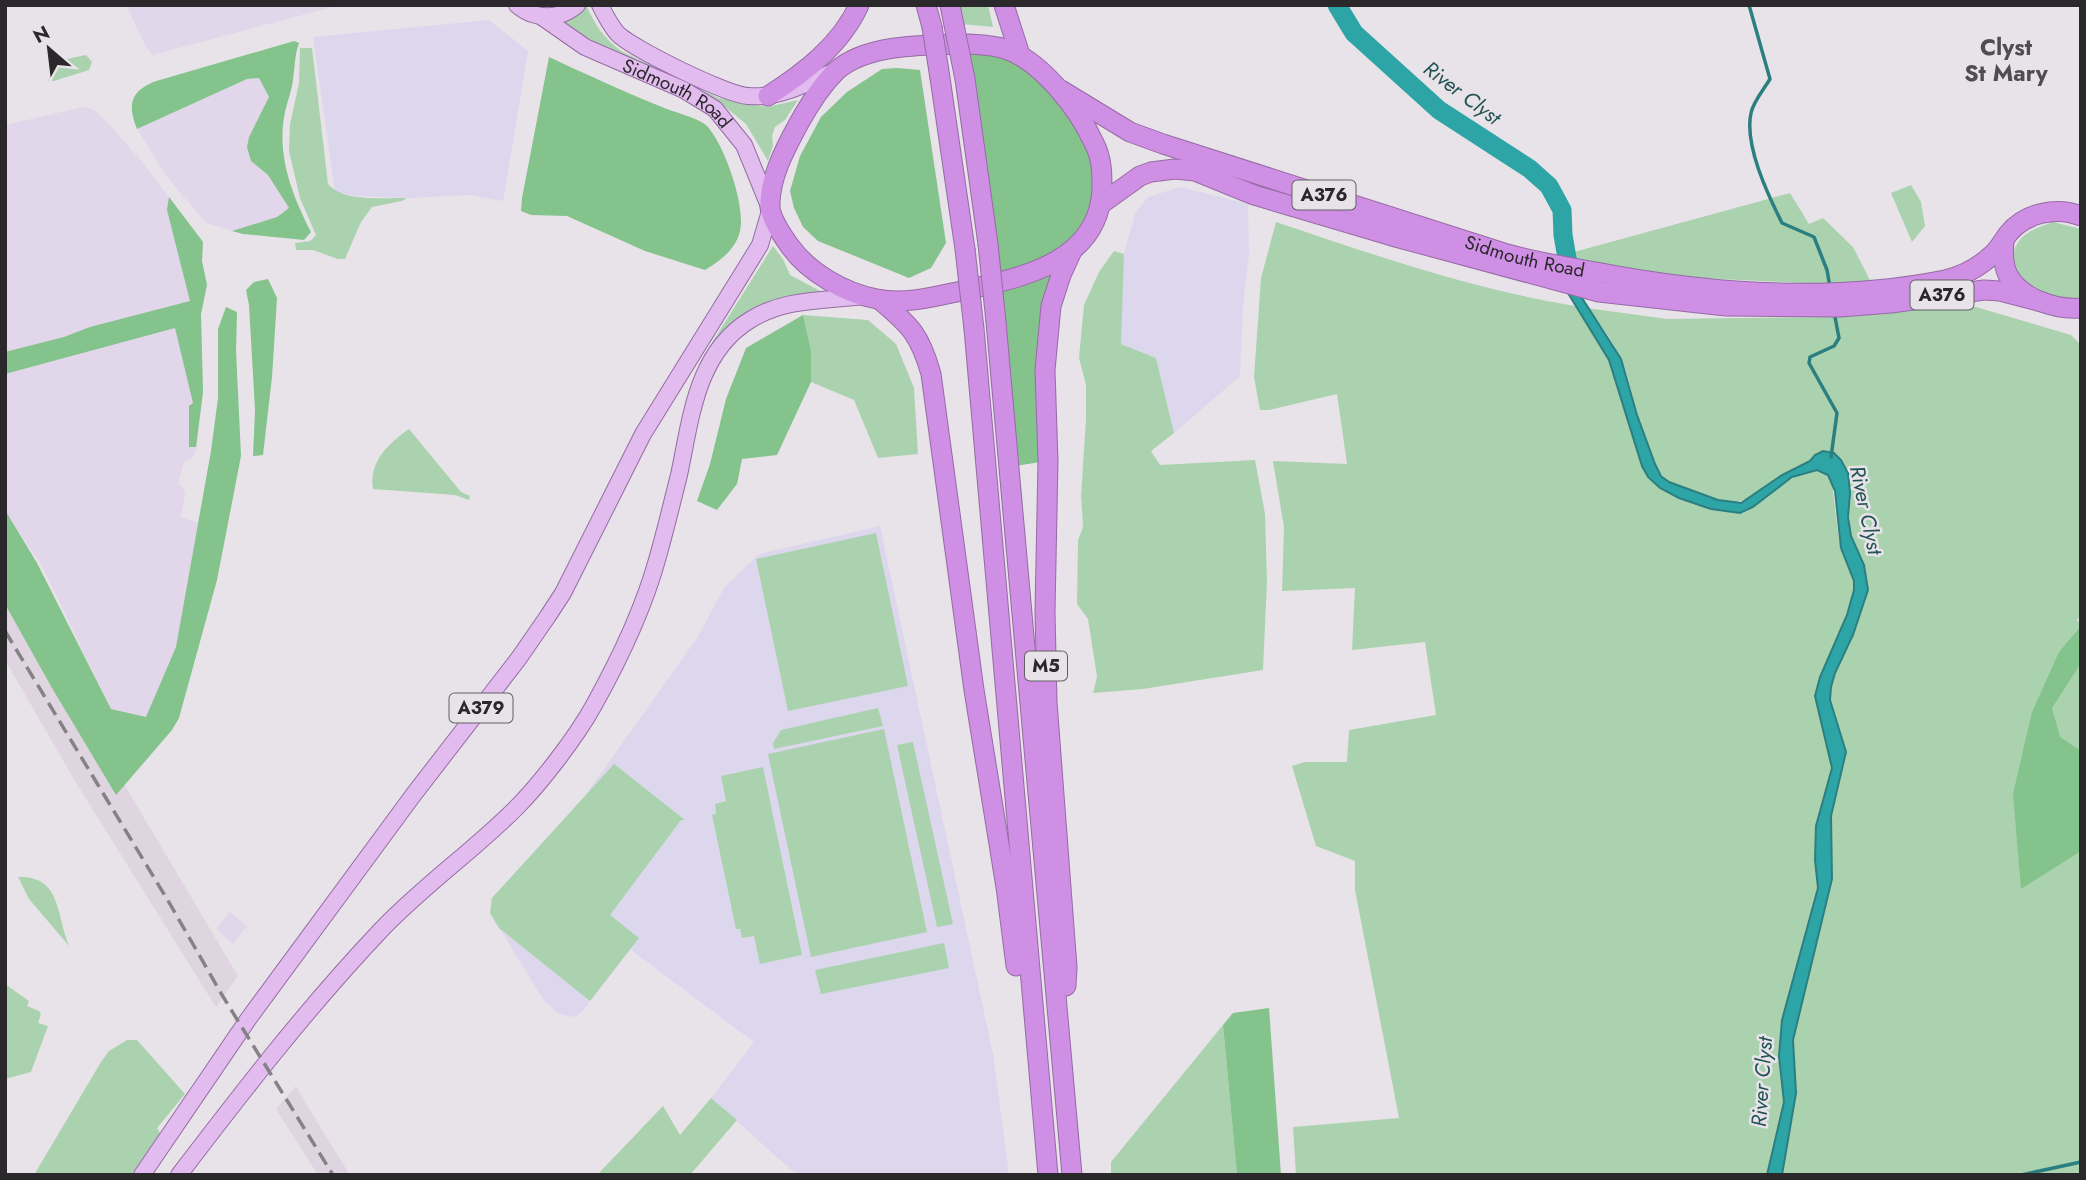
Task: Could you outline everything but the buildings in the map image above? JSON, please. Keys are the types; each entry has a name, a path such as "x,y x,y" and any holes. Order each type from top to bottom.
{"highway":[{"path":"768,96 805,72 850,25 859,5"},
{"path":"837,70 868,55 891,48 990,45 1020,55 1061,90 1098,149 1102,170 1101,204 1093,226 1073,250 1040,270 1001,282 920,300 872,298 817,273 795,254 782,235 770,209 778,169 790,140 817,95 853,44 866,13 866,5"},
{"name":"M5","path":"926,5 940,78 974,329 1048,1175"},
{"name":"M5","path":"950,5 965,79 988,244 1072,1175"},
{"path":"1004,5 1020,55"},
{"name":"Sidmouth Road","path":"1061,90 1108,120 1152,141 1429,230 1599,292 1726,306 1839,299 1948,279 1979,265 2004,242"},
{"name":"Sidmouth Road","path":"1101,204 1140,176 1175,169 1195,172 1292,207 1545,271 1592,272 1681,287 1757,293 1804,301"},
{"name":"A376","path":"2076,311 2042,302 2026,293 2008,276 2004,261 2004,242 2015,227 2031,217 2053,212 2081,216"},
{"name":"M5","path":"1064,1085 1067,967 1046,702 1048,461 1045,370 1051,306 1073,250"},
{"name":"Sidmouth Road","path":"1839,299 1891,303 1984,290 2000,291 2042,302"},
{"name":"M5","path":"872,298 913,330 921,342 931,374 1029,1063 1040,1097"}],"main road":[{"name":"Sidmouth Road","path":"517,5 532,15 542,17 584,47 684,90 715,108 744,145 770,209"},
{"path":"542,17 557,16 577,5"},
{"name":"Sidmouth Road","path":"600,5 618,34 634,46 726,92 746,97 768,96 804,85 837,70"},
{"name":"A379","path":"142,1175 249,1018 414,794 519,658 558,600 643,435 760,245 770,209"},
{"path":"179,1175 301,1019 382,929 517,807 546,773 593,708 628,639 656,563 679,472 688,422 702,379 718,350 734,332 769,310 805,301 872,298"}],"shaded area":[{"path":"126,5 340,5 152,55"},
{"path":"489,20 528,51 503,201 468,195 407,198 356,196 335,192 313,37"},
{"path":"259,78 269,97 249,137 251,161 268,175 289,208 277,217 232,231 206,223 167,177 137,129 247,79"},
{"path":"83,107 93,109 106,121 143,163 203,242 202,261 207,285 201,314 203,392 196,452 191,459 184,462 178,483 184,489 185,495 181,517 198,523 176,647 146,717 111,709 41,564 5,512 5,125"},
{"path":"1180,187 1248,204 1249,255 1243,306 1240,376 1174,433 1156,358 1121,344 1121,310 1124,254 1135,214 1148,197"},
{"path":"880,526 993,1054 1009,1175 797,1175 711,1098 754,1042 630,949 581,1013 574,1017 559,1014 545,1002 490,913 492,898 584,797 697,638 724,588 759,554"},
{"path":"5,584 238,976 216,1007 75,781 5,660"},
{"path":"230,912 247,926 233,944 216,929"},
{"path":"296,1086 350,1175 318,1175 276,1109"}],"green space":[{"path":"586,5 605,36 621,51 719,98 767,107 798,100 785,120 775,127 768,161 746,124 714,98 655,70 626,60 557,20"},
{"path":"957,5 988,5 993,27 961,24"},
{"path":"294,41 299,43 285,112 284,159 292,189 311,232 304,240 232,231 277,217 289,208 268,175 251,161 247,147 249,137 269,97 259,78 247,79 137,129 132,114 133,101 139,91 153,82"},
{"path":"969,44 1007,49 1087,128 1101,204 1061,275 1048,461 1014,466 988,244"},
{"path":"300,48 312,48 328,184 335,190 354,197 407,198 372,207 361,222 345,259 313,250 296,250 295,243 310,241 316,235 300,198 289,151 290,124 299,83"},
{"path":"86,55 92,62 89,70 48,81 48,66 52,62"},
{"path":"549,57 707,126 720,146 740,207 738,237 722,258 705,270 645,251 567,216 531,215 521,211"},
{"path":"882,69 920,70 946,243 931,268 909,278 818,241 803,227 790,191 800,156 821,117 847,92"},
{"path":"1911,185 1921,202 1925,226 1912,242 1891,193"},
{"path":"1790,193 1809,224 1823,218 1853,247 1872,284 1662,276 1577,262 1574,252"},
{"path":"169,197 203,242 202,261 207,285 201,314 203,392 196,447 189,447 189,406 193,403 175,328 5,374 5,352 190,301 167,210"},
{"path":"1276,222 1461,281 1575,306 1609,360 1642,466 1658,484 1679,497 1702,506 1740,513 1752,508 1788,481 1813,470 1823,473 1832,483 1839,541 1854,581 1854,590 1839,637 1820,677 1825,733 1832,768 1816,826 1818,888 1782,1021 1779,1056 1784,1102 1767,1175 1296,1175 1293,1127 1399,1118 1355,890 1355,861 1316,846 1292,766 1305,762 1347,762 1349,730 1436,715 1425,642 1352,650 1355,588 1282,591 1284,527 1273,461 1347,464 1337,394 1260,410 1254,377 1261,278"},
{"path":"2053,222 2081,229 2081,299 2049,298 2030,287 2017,270 2014,251 2022,237"},
{"path":"773,246 790,275 822,292 786,297 759,307 734,323 708,349"},
{"path":"1114,251 1124,254 1121,344 1156,358 1174,433 1151,451 1160,465 1255,460 1265,514 1267,581 1263,670 1143,689 1093,693 1097,677 1088,619 1077,604 1078,540 1083,527 1081,496 1086,419 1086,385 1079,358 1084,305 1099,272"},
{"path":"268,279 277,298 272,377 263,455 253,456 255,410 246,290 254,282"},
{"path":"226,307 237,312 241,456 217,580 179,718 172,730 116,795 5,604 5,510 37,563 111,709 146,717 176,647 211,451 218,398 218,329"},
{"path":"1976,307 2071,335 2081,345 2081,616 2077,620 2081,625 2081,1175 1782,1175 1796,1093 1793,1040 1832,879 1831,816 1846,752 1830,700 1831,687 1868,590 1864,565 1851,536 1848,504 1850,493 1815,455 1749,497 1736,502 1714,498 1672,483 1658,468 1646,443 1619,355 1587,308 1667,319 1820,317 1878,311"},
{"path":"803,315 868,320 896,344 914,388 918,454 878,458 854,400 811,382 811,350"},
{"path":"803,315 811,350 811,382 777,455 742,459 737,484 717,510 697,501 710,464 726,399 746,348"},
{"path":"409,429 461,492 470,496 469,500 455,495 373,489 377,462 387,447"},
{"path":"876,533 908,686 788,711 756,559"},
{"path":"2081,626 2081,663 2052,708 2060,737 2081,751 2081,851 2021,889 2013,794 2032,712 2059,652"},
{"path":"878,708 883,726 774,749 773,743 781,730"},
{"path":"884,729 927,932 811,957 768,754"},
{"path":"913,742 953,924 937,927 897,745"},
{"path":"614,764 685,820 681,820 610,915 639,938 590,1001 499,928 490,913 492,898"},
{"path":"763,767 802,955 760,964 754,936 742,938 740,929 736,929 712,815 716,814 715,804 726,801 721,776"},
{"path":"18,877 33,878 51,891 70,947 29,899"},
{"path":"944,943 949,968 821,994 815,970"},
{"path":"5,984 29,1001 27,1006 39,1011 41,1014 38,1023 48,1026 31,1072 5,1079"},
{"path":"1269,1008 1281,1175 1237,1175 1223,1025 1233,1013"},
{"path":"1223,1025 1237,1175 1111,1175 1111,1162"},
{"path":"127,1040 137,1040 185,1094 157,1128 160,1133 132,1175 34,1175 101,1062 109,1051"},
{"path":"711,1098 737,1120 690,1175 599,1173 663,1106 680,1135"}],"water":[{"path":"1568,293 1580,295 1621,359 1655,464 1661,476 1669,482 1718,500 1741,503 1823,451 1834,453 1848,473 1851,536 1864,565 1868,590 1831,687 1830,700 1846,752 1831,816 1832,879 1793,1040 1796,1093 1782,1175 1767,1175 1784,1102 1779,1056 1782,1020 1818,888 1816,826 1832,768 1815,696 1854,590 1854,581 1841,548 1835,491 1828,475 1817,470 1792,477 1753,507 1740,513 1711,509 1660,488 1648,477 1642,466 1609,360"}],"waterway":[{"name":"River Clyst","path":"1337,5 1354,33 1439,110 1530,169 1549,186 1562,210 1563,235 1571,281"},
{"path":"1749,5 1770,79 1751,113 1754,154 1782,223 1814,237 1827,270 1830,287"},
{"path":"1831,457 1837,413 1809,363 1810,357 1834,346 1839,338 1834,312"},
{"path":"2021,1175 2081,1162"}],"railway":[{"path":"5,631 222,995 333,1175"}],"district":[{"name":"Clyst St Mary","path":"2006,60"}]}
